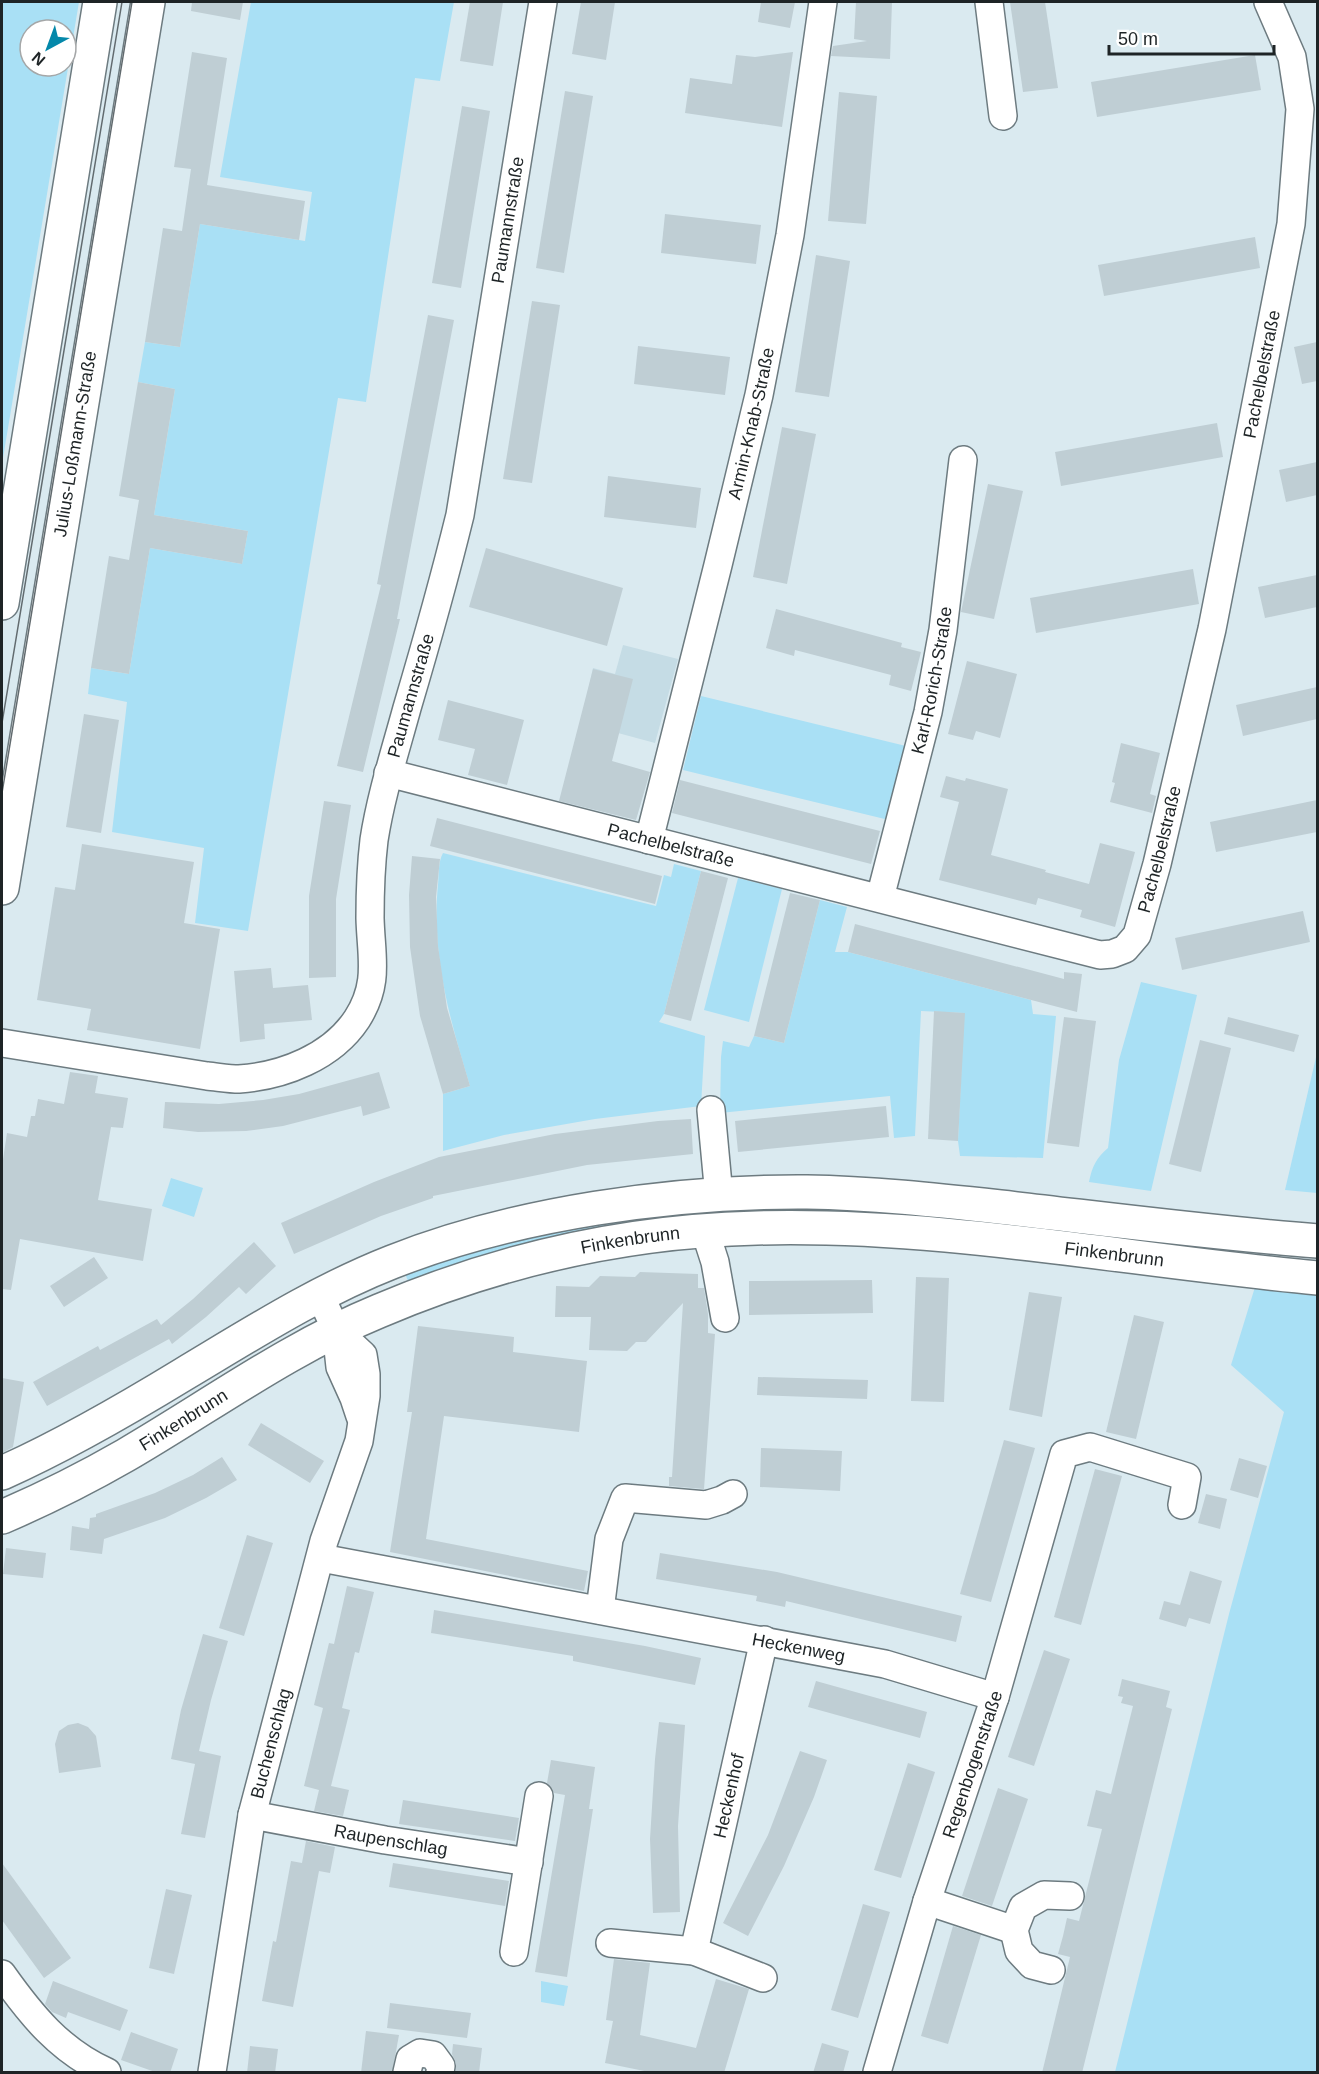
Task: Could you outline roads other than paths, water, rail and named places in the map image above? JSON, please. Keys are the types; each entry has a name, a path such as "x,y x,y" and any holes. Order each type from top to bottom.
{"main road":[{"path":"2,603 100,2"},
{"name":"Julius-Loßmann-Straße","path":"2,888 148,2"},
{"name":"Finkenbrunn","path":"9,1467 85,1432 320,1295 393,1262 487,1232 554,1216 718,1196 807,1192 900,1198 1317,1241"},
{"name":"Finkenbrunn","path":"2,1517 99,1470 268,1368 336,1330 431,1290 510,1264 613,1242 705,1231 787,1228 906,1232 1317,1278"}],"street":[{"name":"Paumannstraße","path":"2,1043 207,1076 239,1079 293,1068 318,1055 338,1041 367,1002 374,972 370,918 374,843 381,799 447,571 460,515 543,2"},
{"name":"Armin-Knab-Straße","path":"649,840 759,395 790,235 823,2"},
{"path":"989,2 1003,116"},
{"name":"Pachelbelstraße","path":"388,773 1100,955 1125,950 1137,935 1157,864 1212,629 1293,212 1300,109 1292,57 1268,2"},
{"name":"Karl-Rorich-Straße","path":"880,898 928,712 943,630 963,460"},
{"path":"711,1110 718,1196"},
{"path":"705,1231 715,1262 725,1318"},
{"name":"Buchenschlag","path":"212,2073 252,1815 324,1541 359,1442 366,1396 363,1355 336,1330 320,1295"},
{"name":"Regenbogenstraße","path":"877,2073 927,1901 995,1698 1064,1454 1090,1447 1187,1477 1182,1505"},
{"path":"600,1610 609,1539 625,1498 706,1505 733,1494"},
{"name":"Heckenweg","path":"321,1558 885,1664 995,1698"},
{"name":"Heckenhof","path":"694,1951 764,1640"},
{"path":"514,1952 539,1796"},
{"name":"Raupenschlag","path":"252,1815 385,1840 529,1862"},
{"path":"1051,1970 1032,1965 1019,1951 1014,1930 1023,1907 1044,1895 1070,1896"},
{"path":"927,1901 1014,1930"},
{"path":"610,1943 694,1951 764,1978"},
{"path":"2,1974 21,2001 51,2036 87,2063 107,2073"},
{"path":"407,2073 410,2059 420,2053 433,2055 441,2066 440,2073"}],"tram line":[{"path":"2,723 122,2"},
{"path":"2,793 132,2"}]}
